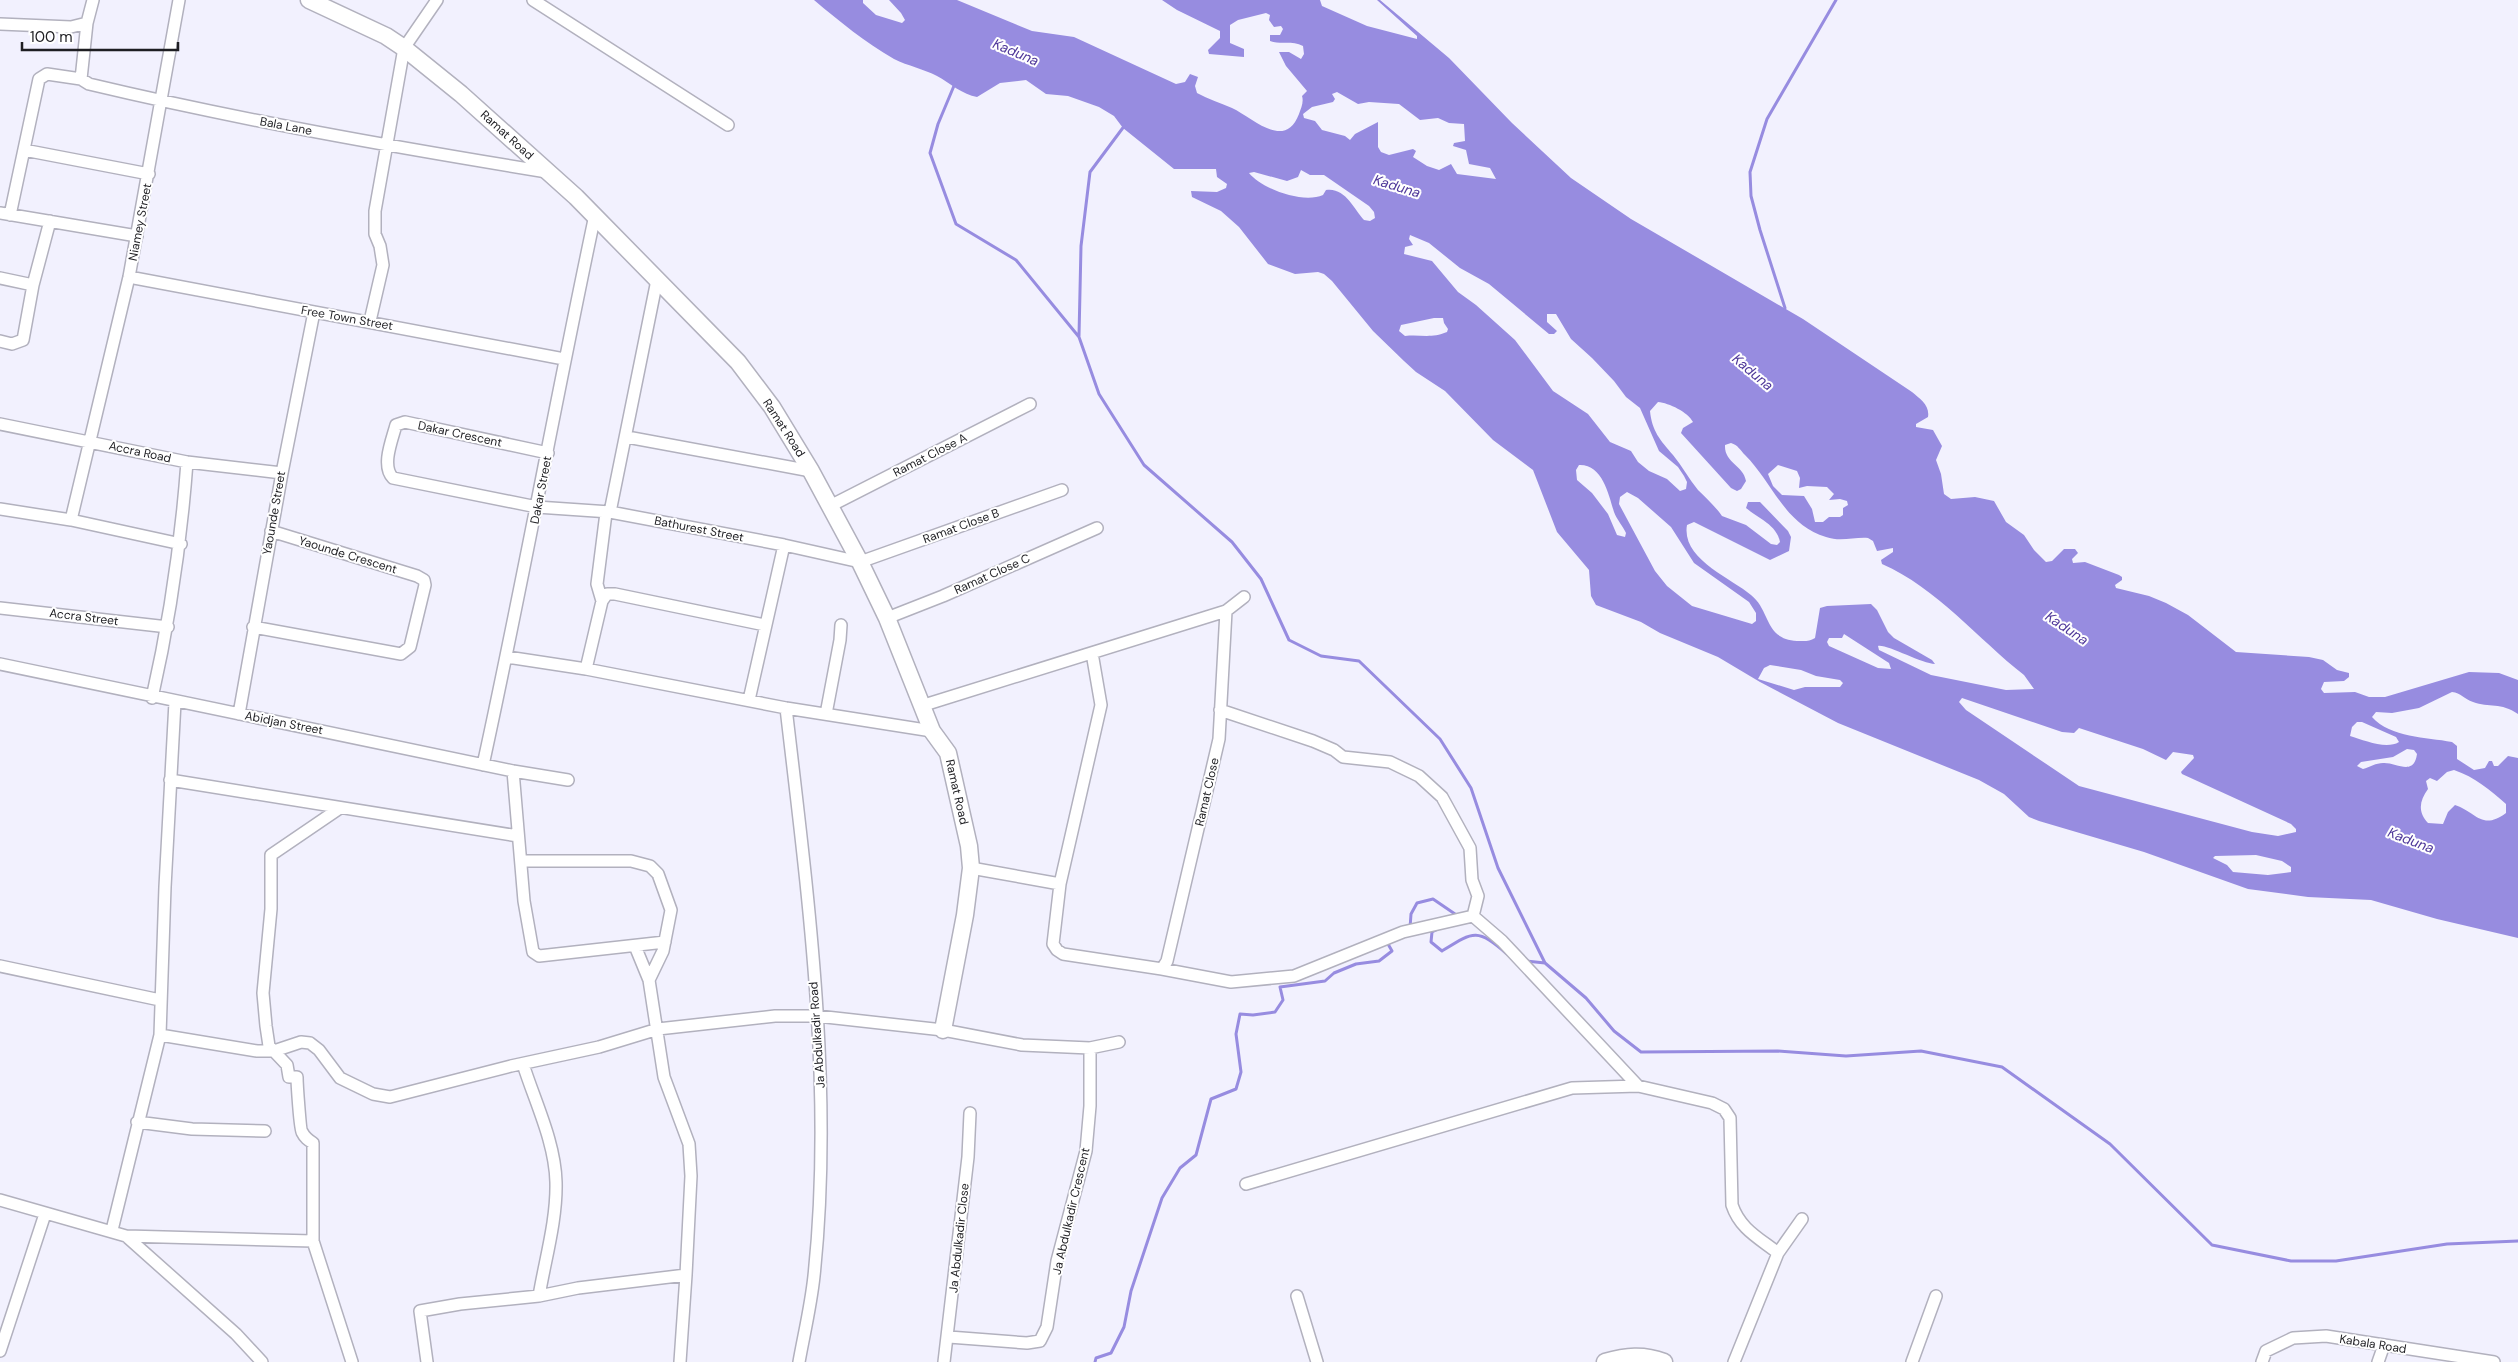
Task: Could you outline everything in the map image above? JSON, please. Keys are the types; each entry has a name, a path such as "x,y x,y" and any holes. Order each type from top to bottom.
{"street":[{"path":"81,79 93,0"},
{"name":"Niamey Street","path":"71,520 88,442 129,277 179,0"},
{"name":"Ramat Road","path":"309,0 386,36 404,48 461,94 595,215 738,362 772,407 811,471 860,562 886,618 932,731 948,753 969,846 971,868 965,915 943,1030"},
{"path":"370,321 383,265 380,246 375,234 375,211 404,48 437,0"},
{"path":"534,0 728,125"},
{"path":"0,24 71,27 88,23"},
{"name":"Bala Lane","path":"24,150 42,75 81,79 89,84 162,101 388,146 549,173"},
{"path":"137,236 5,214 24,150 149,174"},
{"name":"Dakar Street","path":"483,765 538,507 564,359 595,215"},
{"path":"0,341 12,344 23,340 33,284 50,221"},
{"name":"Free Town Street","path":"129,277 564,359"},
{"path":"0,278 33,284"},
{"path":"602,601 597,584 608,513 627,437 657,280"},
{"name":"Yaounde Street","path":"238,714 271,531 314,312"},
{"name":"Ramat Close A","path":"830,506 1030,404"},
{"name":"Dakar Crescent","path":"538,507 393,478 388,473 387,465 396,424 405,422 548,453"},
{"name":"Accra Road","path":"0,424 187,462 282,473"},
{"path":"627,437 811,471"},
{"path":"152,698 168,627 180,544 187,462"},
{"name":"Ramat Close B","path":"860,562 1062,490"},
{"name":"Bathurest Street","path":"538,507 608,513 784,545 860,562"},
{"path":"0,509 71,520 180,544"},
{"name":"Ramat Close C","path":"886,618 943,596 1097,528"},
{"name":"Yaounde Crescent","path":"253,627 401,654 410,647 425,585 424,580 417,576 271,531"},
{"path":"748,700 784,545"},
{"path":"586,669 602,601 607,594 615,594 765,625"},
{"path":"921,706 1226,611 1244,597"},
{"name":"Accra Street","path":"0,608 168,627"},
{"name":"Ramat Close","path":"1162,969 1167,962 1219,739 1226,611"},
{"path":"826,714 840,640 841,625"},
{"path":"1092,653 1101,705 1060,884 1053,944 1057,950 1063,954 1231,982 1294,976 1403,932 1473,916"},
{"path":"507,656 586,669 786,708 932,731"},
{"name":"Abidjan Street","path":"0,664 152,698 512,771 568,780"},
{"path":"112,1230 137,1122 148,1088 160,1035 160,1000 175,702"},
{"name":"Ja Abdulkadir Road","path":"786,708 800,827 817,1016 821,1114 820,1200 814,1278 799,1362"},
{"path":"1220,710 1313,741 1334,750 1343,757 1390,762 1418,776 1442,797 1470,848 1472,880 1478,896 1473,916"},
{"path":"512,771 522,861 524,900 533,952 539,956 665,942"},
{"path":"170,780 518,836"},
{"path":"340,808 271,854 272,888 263,994 269,1046 287,1065 289,1077 297,1077 296,1091 301,1110 301,1130 306,1139 313,1143 313,1241 352,1362"},
{"path":"522,861 631,861 650,866 658,874 671,910 663,952 649,980"},
{"path":"971,868 1060,884"},
{"path":"1473,916 1502,941 1638,1086"},
{"path":"635,946 649,980 664,1078 689,1144 691,1176 680,1362"},
{"path":"0,966 160,1000"},
{"path":"160,1035 225,1045 239,1050 274,1051 301,1042 310,1043 319,1050 340,1078 373,1094 390,1097 599,1047 658,1030 775,1016 817,1016 943,1030 1022,1045 1090,1048 1119,1042"},
{"name":"Ja Abdulkadir Crescent","path":"949,1337 1027,1343 1040,1341 1047,1328 1057,1261 1086,1150 1090,1106 1090,1048"},
{"path":"523,1064 552,1150 556,1181 556,1201 538,1296"},
{"path":"1246,1184 1572,1088 1638,1086 1712,1103 1724,1109 1730,1118 1732,1205 1736,1216 1740,1224 1778,1252"},
{"name":"Ja Abdulkadir Close","path":"944,1362 949,1337 968,1157 970,1113"},
{"path":"137,1122 192,1129 265,1131"},
{"path":"0,1200 45,1214 112,1230 126,1236 236,1334 262,1362"},
{"path":"0,1351 45,1214"},
{"path":"1734,1362 1778,1252 1802,1218"},
{"path":"126,1236 313,1241"},
{"path":"427,1362 420,1311 460,1304 538,1296 578,1288 686,1275"},
{"path":"1298,1296 1317,1362"},
{"path":"1912,1362 1936,1296"},
{"name":"Kabala Road","path":"2262,1362 2266,1351 2293,1338 2326,1336 2384,1345 2443,1358 2494,1362"},
{"path":"2378,1362 2384,1345"},
{"path":"1605,1362 1634,1356 1664,1362"}],"water":[{"name":"Kaduna","path":"814,0 863,0 863,3 876,15 902,23 905,20 889,0 957,0 1032,31 1074,37 1176,84 1185,82 1190,74 1198,77 1195,86 1197,93 1232,108 1268,129 1277,131 1286,130 1293,125 1299,114 1303,100 1302,96 1307,91 1286,66 1279,52 1289,52 1301,59 1304,54 1303,46 1295,43 1270,41 1270,35 1280,35 1283,29 1281,26 1274,27 1269,20 1270,15 1266,13 1238,20 1230,25 1230,43 1244,49 1244,57 1209,54 1208,50 1220,38 1220,31 1177,10 1162,0 1320,0 1322,6 1367,26 1417,39 1417,36 1377,0 1380,0 1449,58 1512,123 1571,178 1631,219 1803,319 1918,397 1926,406 1928,417 1916,424 1916,427 1933,430 1942,446 1936,460 1941,474 1944,494 1951,499 1975,497 1994,501 2006,522 2024,535 2034,550 2046,562 2052,561 2064,549 2075,549 2078,553 2072,559 2073,563 2085,562 2119,575 2122,577 2122,580 2115,585 2116,588 2149,596 2166,603 2188,615 2236,652 2309,657 2323,660 2337,670 2349,673 2349,677 2344,681 2324,682 2321,689 2324,693 2355,692 2369,697 2385,697 2469,672 2499,673 2518,680 2518,714 2506,708 2473,702 2452,692 2419,708 2392,713 2376,712 2372,717 2380,724 2399,733 2452,742 2457,746 2457,759 2474,770 2485,768 2489,761 2492,761 2494,766 2498,766 2508,756 2518,758 2518,938 2437,919 2371,900 2308,897 2248,889 2144,852 2039,821 2029,817 2004,794 1979,780 1838,723 1760,682 1718,657 1660,633 1641,622 1596,605 1591,596 1589,570 1557,532 1533,470 1493,440 1445,391 1416,372 1404,361 1373,331 1332,281 1324,274 1318,272 1295,274 1268,264 1239,227 1221,211 1192,197 1191,191 1217,192 1226,188 1227,184 1217,177 1216,169 1174,169 1123,128 1114,116 1099,107 1068,96 1046,94 1026,80 1000,83 977,97 967,94 932,74 894,59 863,39","holes":["1337,92 1358,104 1369,102 1399,104 1420,120 1438,118 1449,123 1464,124 1465,141 1454,143 1453,146 1466,150 1469,164 1490,168 1496,179 1457,174 1451,164 1439,170 1427,166 1413,157 1416,151 1413,149 1389,155 1381,152 1378,147 1378,122 1355,134 1350,140 1345,136 1322,130 1315,121 1304,118 1303,114 1312,107 1333,102 1335,99 1332,94","1301,170 1310,175 1324,175 1369,206 1374,212 1375,218 1370,221 1364,220 1344,195 1339,192 1326,190 1323,195 1315,197 1294,196 1263,184 1249,173 1254,172 1287,181 1298,177","1410,235 1429,243 1460,268 1489,284 1549,334 1554,334 1557,331 1547,322 1547,314 1556,314 1571,339 1614,381 1626,397 1640,408 1659,451 1678,467 1687,482 1686,489 1680,491 1667,479 1649,471 1638,462 1631,451 1610,442 1588,414 1553,391 1515,340 1476,305 1458,292 1432,261 1404,254 1405,247 1413,245 1409,239","1434,318 1443,318 1448,329 1447,332 1430,336 1405,336 1399,331 1401,325","1658,402 1678,409 1691,418 1693,422 1683,428 1681,433 1731,488 1737,491 1741,489 1746,481 1741,471 1730,460 1725,451 1725,445 1731,443 1737,446 1755,466 1789,513 1812,531 1836,539 1868,538 1873,541 1877,551 1893,548 1893,552 1881,560 1882,564 1902,574 1939,600 2024,675 2034,689 2006,690 1931,675 1879,650 1878,646 1882,646 1935,664 1932,660 1894,638 1888,632 1877,610 1871,604 1820,608 1815,638 1811,640 1797,641 1786,639 1779,635 1773,630 1757,601 1751,595 1699,558 1687,537 1687,525 1694,522 1770,560 1789,551 1791,537 1788,531 1760,502 1748,502 1746,508 1771,526 1780,542 1777,545 1771,544 1746,525 1722,516 1698,490 1661,440 1653,424 1650,411","1579,465 1587,466 1594,470 1604,482 1615,515 1626,533 1625,537 1617,535 1608,514 1592,493 1577,480 1576,470","1778,465 1797,471 1800,478 1799,488 1807,486 1827,487 1834,494 1829,500 1840,499 1847,501 1848,505 1843,508 1843,515 1840,517 1829,517 1823,522 1815,522 1812,509 1804,496 1782,495 1773,486 1768,474","1627,492 1638,498 1671,527 1694,563 1749,602 1756,613 1756,621 1752,624 1692,606 1667,586 1655,571 1619,504 1620,497","1844,634 1889,663 1891,669 1878,668 1829,646 1827,642 1829,638 1842,638","1770,665 1801,670 1816,676 1840,680 1843,683 1840,687 1805,687 1794,690 1758,679 1764,668","1962,698 2062,732 2074,733 2079,728 2143,749 2166,760 2173,752 2193,755 2194,758 2181,772 2182,774 2291,824 2296,829 2296,832 2278,836 2252,832 2079,786 1966,710 1959,702","2357,722 2362,722 2396,737 2399,742 2388,745 2368,742 2350,736 2352,727","2407,749 2414,750 2417,754 2415,761 2408,767 2388,763 2375,764 2363,769 2357,766 2361,762 2393,757","2454,770 2469,776 2506,804 2506,813 2498,818 2485,820 2455,805 2448,812 2443,824 2428,823 2422,814 2421,806 2423,797 2428,789 2426,781 2430,778 2437,781 2447,772","2256,855 2282,861 2291,867 2291,872 2268,875 2233,872 2227,865 2213,858 2215,856"]}],"waterway":[{"path":"1784,312 1785,308 1751,196 1750,172 1767,119 1836,0"},
{"path":"956,81 938,124 930,153 956,224 1016,260 1079,337 1099,394 1144,465 1232,542 1261,579 1289,640 1321,656 1359,661 1440,739 1471,788 1498,868 1545,963 1586,998 1614,1031 1641,1052 1778,1051 1846,1056 1921,1051 2002,1067 2110,1144 2212,1245 2291,1261 2336,1261 2447,1244 2518,1241"},
{"path":"1079,336 1081,246 1090,172 1125,125"},
{"path":"1410,928 1411,914 1417,903 1433,899 1455,914 1452,917"},
{"path":"1438,929 1432,932 1431,942 1442,951 1461,939 1475,935 1489,940 1507,954"},
{"path":"1095,1362 1096,1358 1111,1353 1124,1327 1131,1291 1162,1198 1180,1168 1196,1155 1211,1099 1236,1089 1241,1072 1236,1034 1240,1014 1253,1015 1275,1012 1283,1000 1280,987 1325,981 1334,973 1356,964 1379,961 1392,951 1388,944 1391,942"},
{"path":"1526,961 1545,963"}]}
